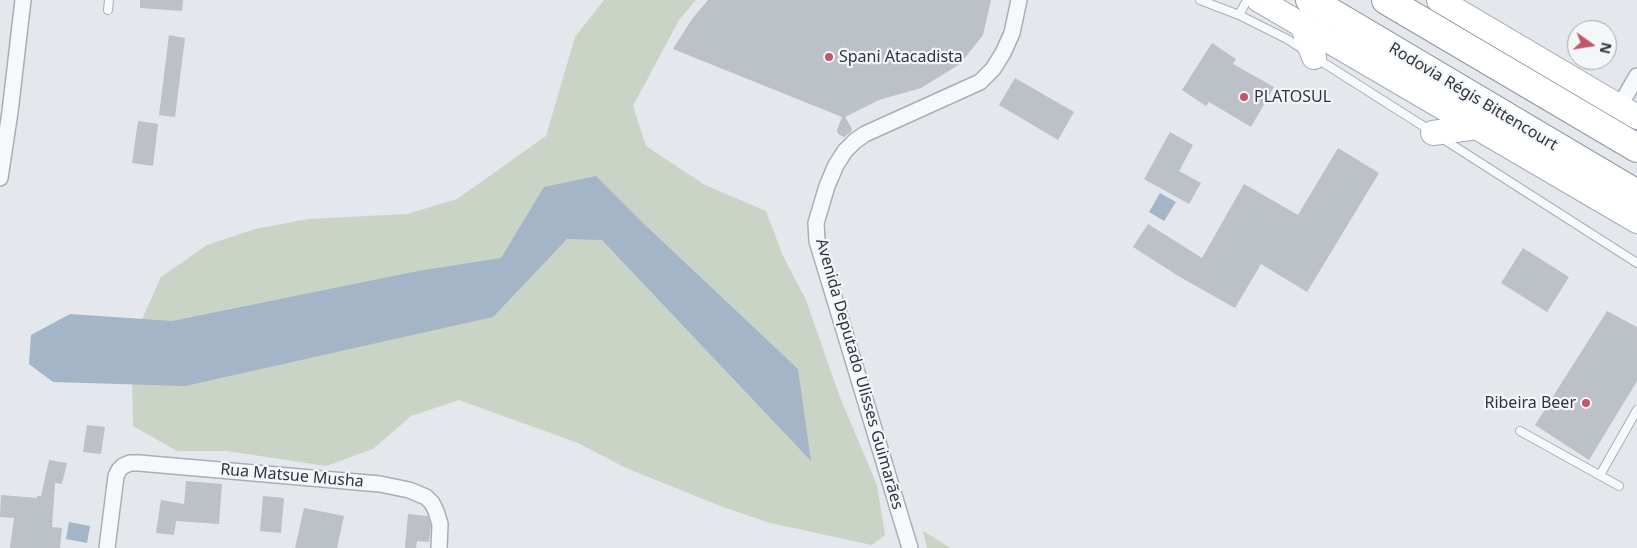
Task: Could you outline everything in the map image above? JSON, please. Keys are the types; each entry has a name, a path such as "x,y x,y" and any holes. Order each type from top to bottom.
{"highway":[{"path":"1386,0 1637,148"},
{"name":"Rodovia Régis Bittencourt","path":"1306,12 1637,194"}],"main road":[{"path":"1259,0 1306,12 1329,56 1477,127 1637,221"},
{"path":"1438,0 1628,112"},
{"path":"1433,133 1477,127"}],"street":[{"path":"0,178 23,0"},
{"name":"Avenida Deputado Ulisses Guimarães","path":"910,548 817,241 816,223 827,186 836,165 845,151 865,134 980,82 993,69 1004,53 1012,33 1019,0"},
{"path":"1628,112 1637,76"},
{"name":"Rua Matsue Musha","path":"107,548 116,476 118,470 130,463 391,486 409,490 426,497 432,503 440,524 440,544"}],"lane":[{"path":"108,10 109,0"},
{"path":"1200,0 1240,15 1288,39 1329,56 1433,133 1637,264"},
{"path":"1240,15 1247,0"},
{"path":"1600,475 1637,410"},
{"path":"1520,431 1620,486"}],"green space":[{"path":"604,0 696,0 679,20 633,106 646,146 705,185 766,211 783,256 806,300 839,395 877,485 885,535 872,545 770,523 723,507 626,468 578,443 459,400 411,416 373,449 326,466 227,451 177,451 133,426 132,376 139,326 161,277 207,245 255,229 308,219 407,214 457,199 546,136 575,37"},
{"path":"923,531 949,547 950,548 927,548"}],"water":[{"path":"596,176 644,224 798,369 811,461 602,240 567,239 493,317 185,386 53,382 29,364 31,335 70,314 172,321 418,271 501,258 544,187"},
{"path":"1160,193 1176,202 1164,221 1149,212"},
{"path":"69,522 90,526 87,543 66,539"}],"building":[{"path":"140,0 183,0 182,11 140,8"},
{"name":"Spani Atacadista","path":"708,0 991,0 983,35 960,64 921,88 879,100 845,117 852,129 844,137 838,134 837,130 842,117 673,49 692,19"},
{"path":"169,35 185,38 175,117 159,115"},
{"path":"1212,43 1236,59 1233,64 1274,87 1251,127 1209,102 1206,106 1182,90"},
{"path":"1015,78 1074,112 1058,140 999,105"},
{"path":"138,121 158,124 153,166 132,163"},
{"path":"1170,132 1193,145 1179,171 1201,183 1189,204 1144,179"},
{"path":"1338,148 1379,173 1307,292 1261,264 1235,308 1180,277 1133,247 1148,224 1202,258 1244,184 1298,215"},
{"path":"1523,248 1569,277 1547,312 1501,283"},
{"name":"Ribeira Beer","path":"1607,311 1637,327 1637,381 1589,460 1535,425"},
{"path":"87,425 105,427 101,454 83,452"},
{"path":"49,460 67,463 62,484 55,483 52,527 62,528 60,548 10,548 14,518 0,517 1,495 37,498 37,496 41,496"},
{"path":"186,481 222,484 219,524 176,521 174,535 156,533 161,500 184,504"},
{"path":"263,496 284,498 281,533 260,531"},
{"path":"304,508 344,516 337,548 295,548"},
{"path":"408,514 428,516 431,525 429,542 417,541 416,548 405,548"}],"place":[{"name":"Spani Atacadista","path":"829,57"},
{"name":"PLATOSUL","path":"1244,97"},
{"name":"Ribeira Beer","path":"1586,403"}]}
